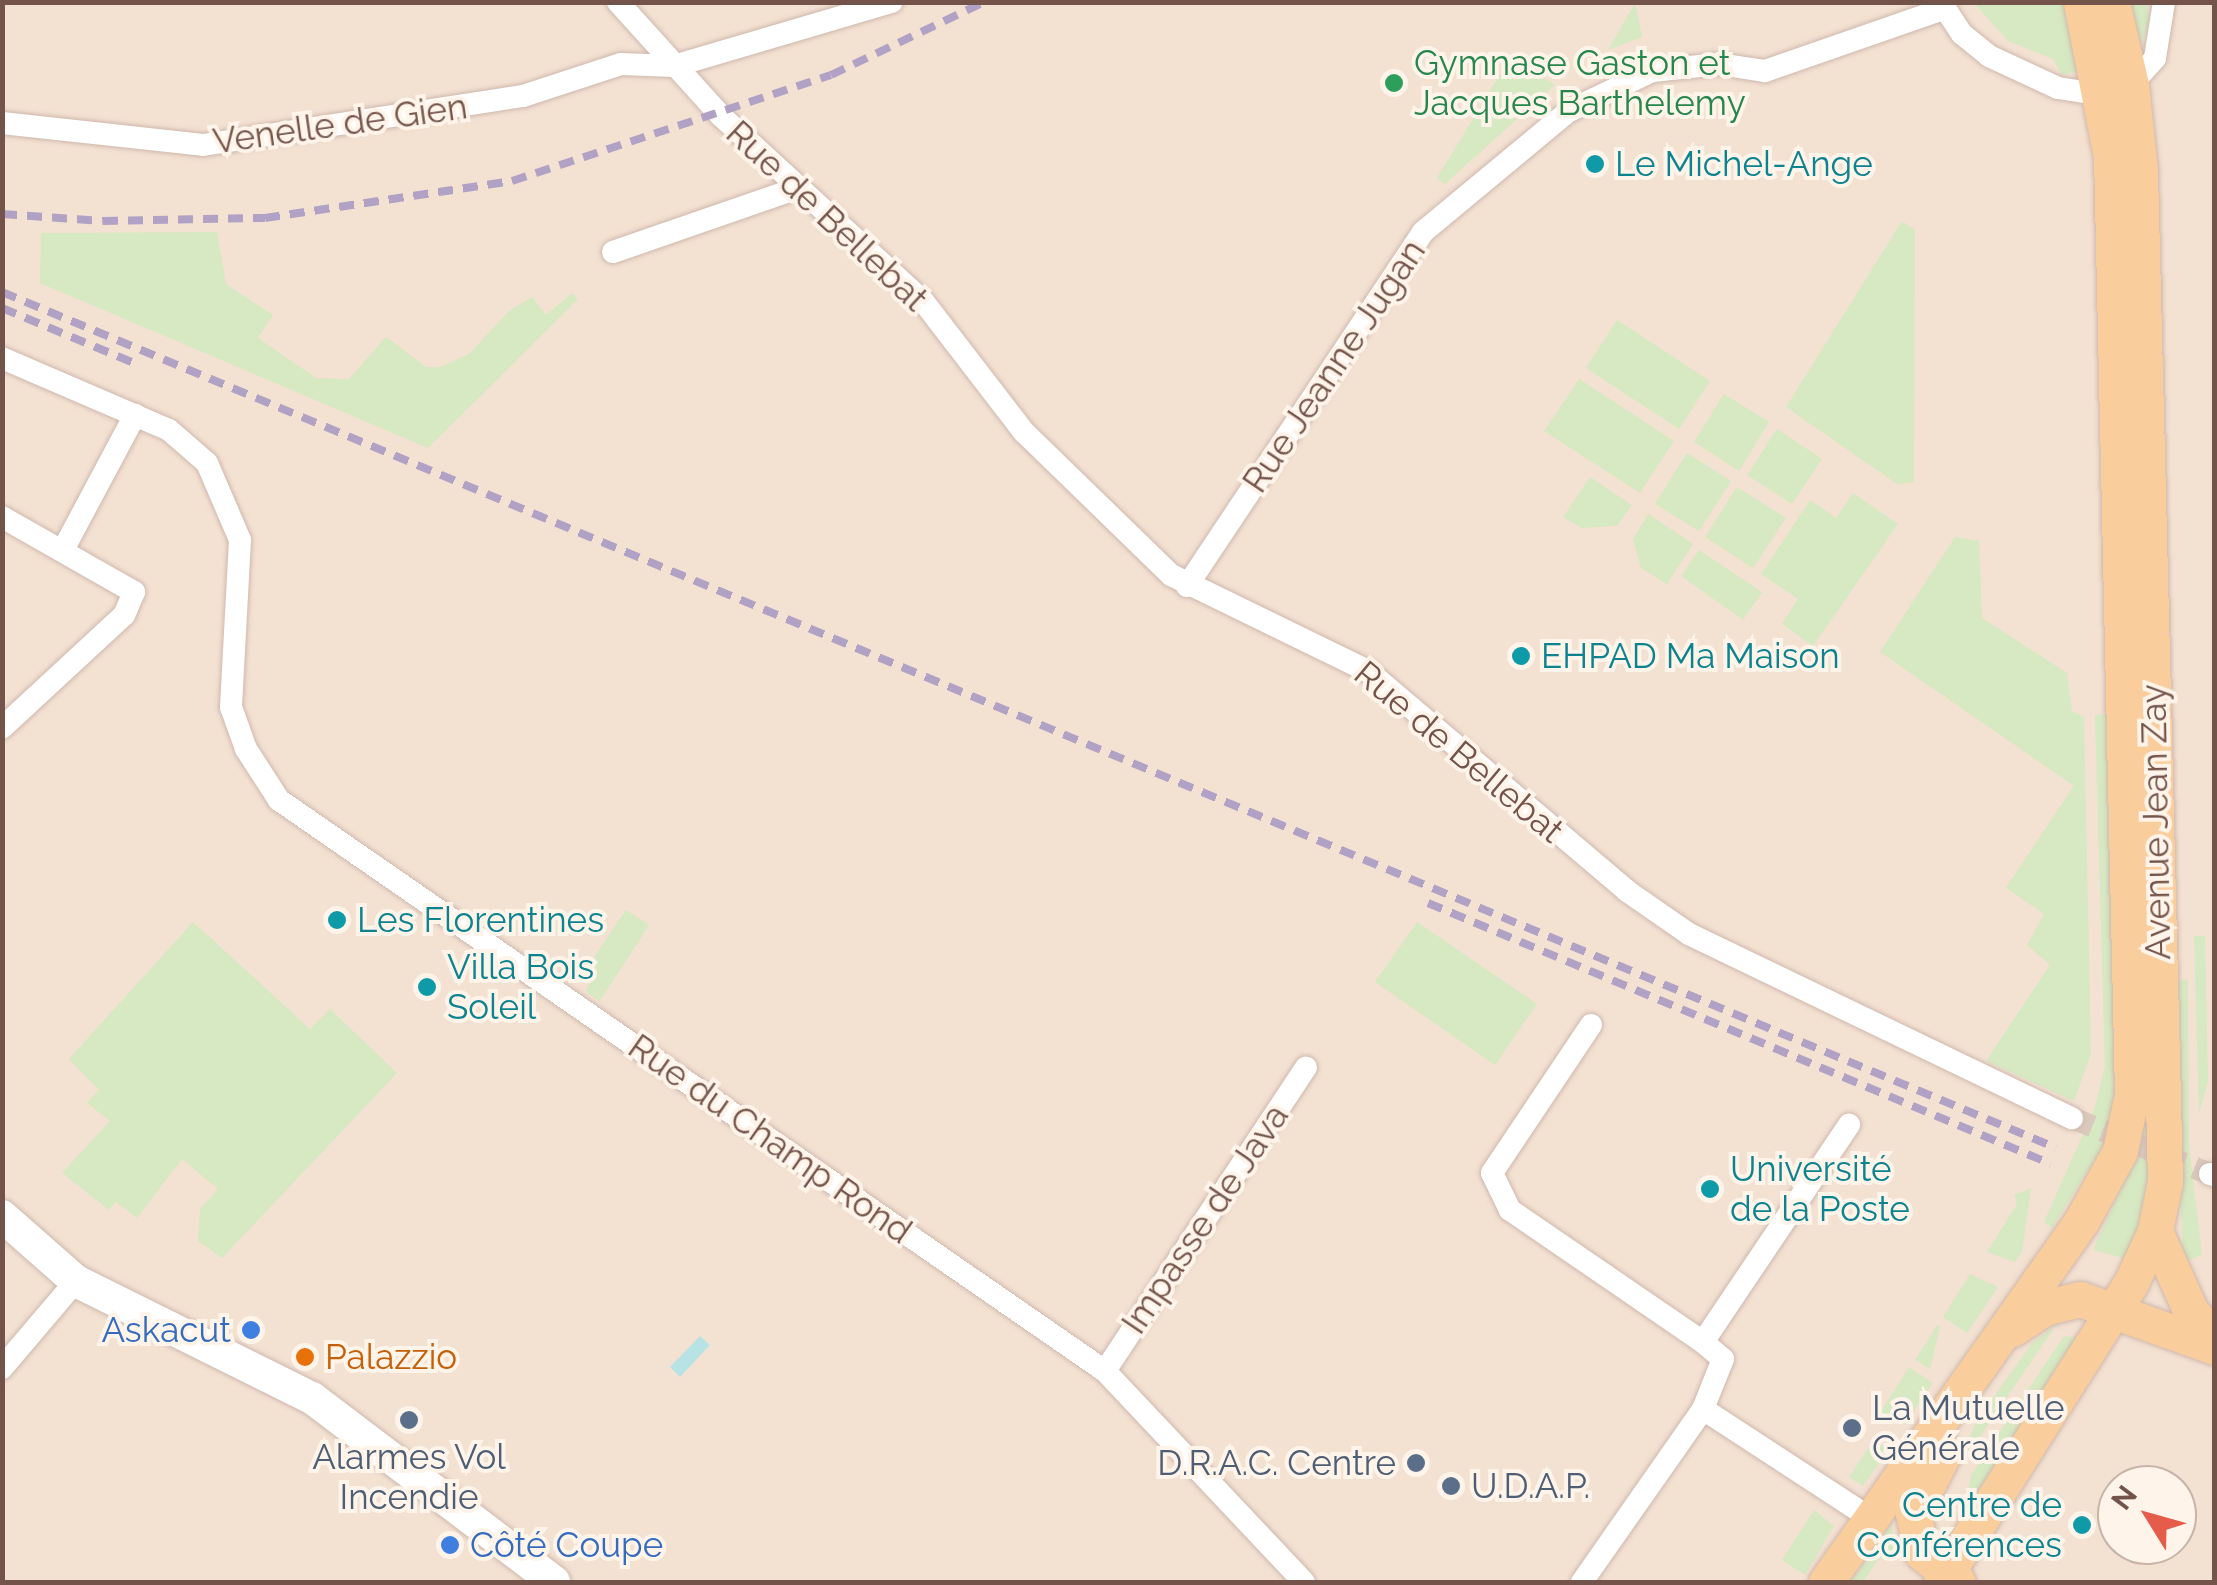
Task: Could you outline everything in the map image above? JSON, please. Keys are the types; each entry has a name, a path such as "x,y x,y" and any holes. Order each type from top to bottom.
{"main road":[{"name":"Avenue Jean Zay","path":"1949,1580 2116,1308 2155,1231 2165,1181 2140,170 2118,90 2081,2"},
{"name":"Avenue Jean Zay","path":"1920,1468 1994,1340 2105,1183 2127,1122 2134,1047 2120,418 2118,90 2112,2"},
{"path":"1826,1582 1870,1518 1920,1468 2038,1312 2093,1229 2105,1183"},
{"path":"2,1216 76,1281 312,1398 554,1582"},
{"path":"2155,1231 2192,1312 2214,1334"},
{"path":"1994,1340 2038,1312 2080,1300 2116,1308 2214,1346"},
{"path":"1920,1468 1915,1531 1922,1553 1949,1580"}],"street":[{"name":"Rue de Bellebat","path":"618,2 674,66 798,188 924,301 1024,432 1122,533 1187,586 1368,671 1627,891 1689,934 2072,1118"},
{"name":"Venelle de Gien","path":"2,123 204,145 524,96 622,64 674,66 892,2"},
{"path":"1942,6 1989,56 2021,74 2118,90 2162,42 2164,2"},
{"name":"Rue Jeanne Jugan","path":"1187,586 1422,232 1569,111 1652,71 1682,65 1765,71 1790,66 1942,6"},
{"path":"613,252 798,188"},
{"name":"Rue du Champ Rond","path":"2,358 169,430 207,462 235,518 241,561 231,708 258,772 280,800 1105,1371 1304,1582"},
{"path":"64,548 135,415"},
{"path":"2,517 64,548 134,592 124,615 2,728"},
{"path":"1582,1582 1703,1409 1724,1359 1510,1210 1492,1173 1591,1025"},
{"name":"Impasse de Java","path":"1105,1371 1306,1067"},
{"path":"1703,1342 1849,1125"},
{"path":"2,1368 76,1281"},
{"path":"1703,1409 1870,1518"}],"shaded area":[{"path":"3,3 2214,3 2214,1582 3,1582"}],"green space":[{"path":"1635,3 1642,37 1608,50"},
{"path":"1974,3 2071,3 2081,71 2062,75 2053,59 2008,41"},
{"path":"2128,3 2146,3 2151,22 2140,46"},
{"path":"1510,58 1555,85 1445,184 1437,178"},
{"path":"1902,221 1915,230 1914,482 1897,484 1786,407"},
{"path":"217,232 226,284 273,315 258,338 316,378 349,379 386,337 426,367 440,367 469,354 510,310 532,297 546,315 572,293 578,299 428,448 40,283 41,233"},
{"path":"1617,320 1710,381 1679,429 1586,368"},
{"path":"1579,379 1674,441 1640,493 1544,431"},
{"path":"1724,394 1769,422 1739,471 1694,442"},
{"path":"1777,429 1822,459 1792,504 1747,475"},
{"path":"1687,453 1731,481 1699,531 1655,504"},
{"path":"1590,477 1632,505 1617,526 1582,528 1563,517"},
{"path":"1737,487 1786,518 1753,568 1705,537"},
{"path":"1853,493 1898,524 1813,646 1782,624 1798,599 1761,574 1810,500 1836,518"},
{"path":"1648,514 1693,544 1667,584 1641,568 1633,539"},
{"path":"1955,537 1979,541 1982,618 2067,673 2072,711 2084,717 2091,1054 2074,1101 1986,1061 2050,965 2027,945 2044,914 2006,888 2074,786 1880,652"},
{"path":"1699,550 1762,592 1743,620 1681,576"},
{"path":"2113,713 2123,1066 2105,1143 2052,1228 2044,1222 2095,1107 2105,1066 2095,715"},
{"path":"626,910 649,925 600,1001 586,992 592,974 586,969"},
{"path":"193,922 310,1029 330,1009 397,1073 222,1258 198,1241 200,1209 218,1189 182,1159 137,1218 116,1202 109,1210 62,1173 110,1121 87,1103 99,1090 69,1059"},
{"path":"1417,922 1537,1004 1495,1065 1375,982"},
{"path":"2194,936 2205,936 2208,1081 2199,1114"},
{"path":"2188,979 2189,1145 2202,1255 2183,1263 2173,983"},
{"path":"2145,1067 2154,1130 2144,1213 2126,1259 2093,1250 2134,1160"},
{"path":"2031,1188 2022,1252 2015,1262 1987,1252 2017,1204 2014,1195"},
{"path":"1970,1274 1998,1287 1967,1333 1943,1317"},
{"path":"2057,1324 1960,1462 1976,1422 2032,1343"},
{"path":"1937,1325 1940,1327 1930,1369 1915,1360"},
{"path":"2064,1336 2080,1338 1971,1505 1966,1500 1971,1475"},
{"path":"1909,1367 1933,1383 1904,1425 1881,1411"},
{"path":"1874,1440 1888,1450 1863,1486 1849,1477"},
{"path":"1814,1510 1834,1526 1805,1575 1782,1560"},
{"path":"1892,1523 1893,1553 1878,1560 1863,1582 1850,1582"}],"water":[{"path":"700,1336 710,1345 680,1377 670,1367"}],"tunnel":[{"path":"2072,1118 2210,1174"}],"railway":[{"path":"2,214 103,221 265,218 512,181 831,75 984,2"},
{"path":"2,292 2056,1148"},
{"path":"2,308 132,362"},
{"path":"1428,903 2051,1164"}],"place":[{"name":"Gymnase Gaston et Jacques Barthelemy","path":"1394,83"},
{"name":"Le Michel-Ange","path":"1595,164"},
{"name":"EHPAD Ma Maison","path":"1521,656"},
{"name":"Les Florentines","path":"337,920"},
{"name":"Villa Bois Soleil","path":"427,987"},
{"name":"Université de la Poste","path":"1710,1189"},
{"name":"Askacut","path":"251,1330"},
{"name":"Palazzio","path":"305,1357"},
{"name":"Alarmes Vol Incendie","path":"409,1420"},
{"name":"La Mutuelle Générale","path":"1852,1428"},
{"name":"D.R.A.C. Centre","path":"1416,1463"},
{"name":"U.D.A.P.","path":"1451,1486"},
{"name":"Centre de Conférences","path":"2082,1525"},
{"name":"Côté Coupe","path":"450,1545"}]}
